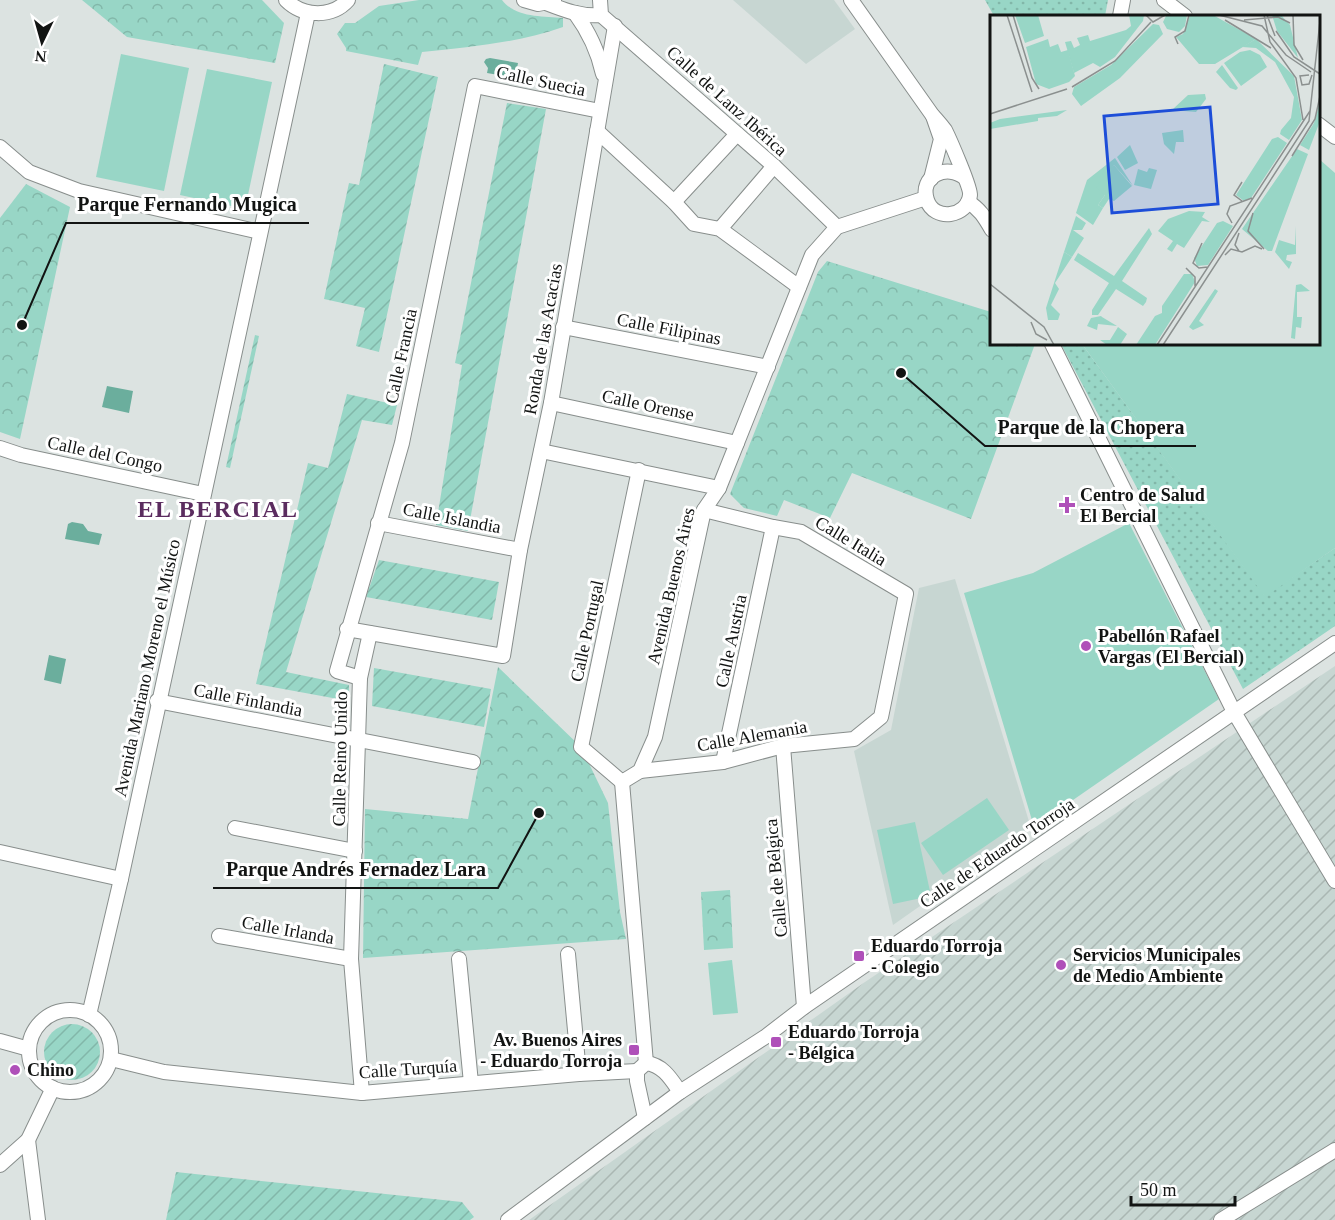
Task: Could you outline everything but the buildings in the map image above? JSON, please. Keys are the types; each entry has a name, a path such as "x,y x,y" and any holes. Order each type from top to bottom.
{"street":[{"path":"286,0 308,12 324,14 341,9 348,0"},
{"path":"524,0 538,4 551,2 575,13 602,15"},
{"path":"600,0 602,15"},
{"path":"602,15 610,0"},
{"path":"851,0 945,131 970,189 968,202 959,212 946,215 933,210 926,191 941,139 933,116"},
{"path":"1120,15 1123,0"},
{"path":"1164,0 1184,15"},
{"name":"Avenida Mariano Moreno el Músico","path":"89,1015 121,879 308,12"},
{"path":"575,13 599,55 605,82"},
{"name":"Calle de Lanz Ibérica","path":"602,15 774,166 837,227"},
{"name":"Ronda de las Acacias","path":"370,633 503,656 520,550 551,403 615,26"},
{"name":"Calle Suecia","path":"476,86 600,111"},
{"name":"Calle Francia","path":"360,678 337,671 347,629 402,443 476,86"},
{"path":"1320,126 1335,137"},
{"path":"597,131 674,202 694,224 720,229 798,287"},
{"path":"674,202 737,134"},
{"path":"0,147 29,172 79,191 260,232"},
{"path":"720,229 774,166"},
{"path":"931,179 947,171 954,171 964,178"},
{"path":"837,227 927,198"},
{"path":"968,202 976,207 990,227"},
{"name":"Avenida Buenos Aires","path":"640,771 655,737 705,510 719,488 812,255 837,227"},
{"name":"Calle Filipinas","path":"563,327 768,367"},
{"path":"1052,345 1234,712 1335,881"},
{"name":"Calle Orense","path":"551,403 737,443"},
{"name":"Calle del Congo","path":"0,448 21,455 203,494"},
{"path":"541,451 719,488"},
{"name":"Calle Portugal","path":"622,782 581,747 639,470"},
{"name":"Calle Italia","path":"705,510 801,532 906,594"},
{"name":"Calle Islandia","path":"378,523 520,550"},
{"name":"Calle Austria","path":"723,762 773,527"},
{"name":"Calle Alemania","path":"640,771 723,762 783,746 854,739 881,717 906,594"},
{"path":"347,629 370,633"},
{"name":"Calle Reino Unido","path":"362,1093 351,959 360,678 370,633"},
{"name":"Calle de Eduardo Torroja","path":"645,1118 1335,643"},
{"name":"Calle Finlandia","path":"158,701 473,762"},
{"name":"Calle de Bélgica","path":"783,746 804,1007"},
{"path":"508,1220 645,1118 637,1081 642,1067 622,782 640,771"},
{"path":"235,828 355,851"},
{"path":"0,852 121,879"},
{"name":"Calle Irlanda","path":"219,936 351,959"},
{"path":"568,954 579,1074"},
{"path":"459,959 471,1083"},
{"path":"62,1011 83,1012 89,1015 97,1020 107,1033 111,1047 111,1059 107,1070 97,1082 85,1089 69,1092 53,1088 41,1080 31,1064 29,1049 31,1038 37,1026 48,1016 62,1011"},
{"path":"0,1041 29,1049"},
{"name":"Calle Turquía","path":"111,1059 164,1072 362,1093 642,1067"},
{"path":"642,1067 654,1064 663,1070 680,1092"},
{"path":"0,1165 28,1140 53,1088"},
{"path":"28,1140 38,1220"},
{"path":"1221,1220 1335,1150"}],"shaded area":[{"path":"733,0 834,0 855,29 806,64"},
{"path":"490,58 518,63 515,78 487,73 488,68 484,62"},
{"path":"107,386 133,391 129,413 102,407"},
{"path":"72,522 83,524 88,531 102,534 99,545 65,539 68,524"},
{"path":"955,579 1031,828 893,925 854,751 891,730 919,588"},
{"path":"49,655 66,659 61,684 44,680"},
{"path":"1335,666 1335,1220 529,1220 865,982"}],"green space":[{"path":"82,0 262,0 284,23 275,63 127,37"},
{"path":"419,0 502,0 514,10 522,13 563,18 563,27 511,41 422,52 418,65 346,51 337,34 345,23 355,23 379,6"},
{"path":"985,0 1108,0 1105,15 993,15"},
{"path":"121,54 189,68 164,191 96,177"},
{"path":"384,64 438,77 379,352 356,346 365,308 324,299 349,183 359,185"},
{"path":"207,69 272,82 245,209 180,195"},
{"path":"507,103 546,109 468,531 436,525 462,365 455,363"},
{"path":"1320,160 1335,173 1335,548 1265,597 1083,345 1320,345"},
{"path":"26,184 70,207 20,439 0,432 0,218"},
{"path":"827,261 990,312 990,345 1035,345 971,519 852,473 830,518 784,500 777,516 744,508 730,494 818,272"},
{"path":"255,335 259,336 230,468 226,467"},
{"path":"1062,345 1083,345 1265,596 1335,548 1335,626 1243,689"},
{"path":"347,394 397,405 392,425 362,420 286,672 349,685 349,701 256,684 308,463 328,468"},
{"name":"Pabellón Rafael Vargas (El Bercial)","path":"1129,523 1219,699 1034,827 964,593 1033,573"},
{"path":"379,560 499,582 492,620 366,597"},
{"path":"498,667 581,747 608,803 620,912 626,939 363,958 365,809 468,819"},
{"path":"374,668 491,689 484,727 372,706"},
{"path":"987,798 1009,830 943,875 921,843"},
{"path":"915,822 931,896 893,904 877,830"},
{"path":"730,890 733,948 704,950 701,892"},
{"path":"732,960 738,1013 713,1015 708,963"},
{"path":"66,1024 78,1024 88,1028 96,1036 100,1052 96,1068 88,1076 78,1080 66,1080 56,1076 48,1068 44,1058 44,1046 48,1036 56,1028"},
{"path":"176,1172 462,1202 474,1217 470,1220 166,1220"}],"place":[{"name":"Parque Fernando Mugica","path":"22,325"},
{"name":"Parque de la Chopera","path":"901,373"},
{"name":"Centro de Salud El Bercial","path":"1067,505"},
{"name":"Pabellón Rafael Vargas (El Bercial)","path":"1086,646"},
{"name":"Parque Andrés Fernadez Lara","path":"539,813"},
{"name":"Eduardo Torroja - Colegio","path":"859,956"},
{"name":"Servicios Municipales de Medio Ambiente","path":"1061,965"},
{"name":"Eduardo Torroja - Bélgica","path":"776,1042"},
{"name":"Av. Buenos Aires - Eduardo Torroja","path":"634,1050"},
{"name":"Chino","path":"15,1070"}],"district":[{"name":"EL BERCIAL","path":"218,509"}]}
